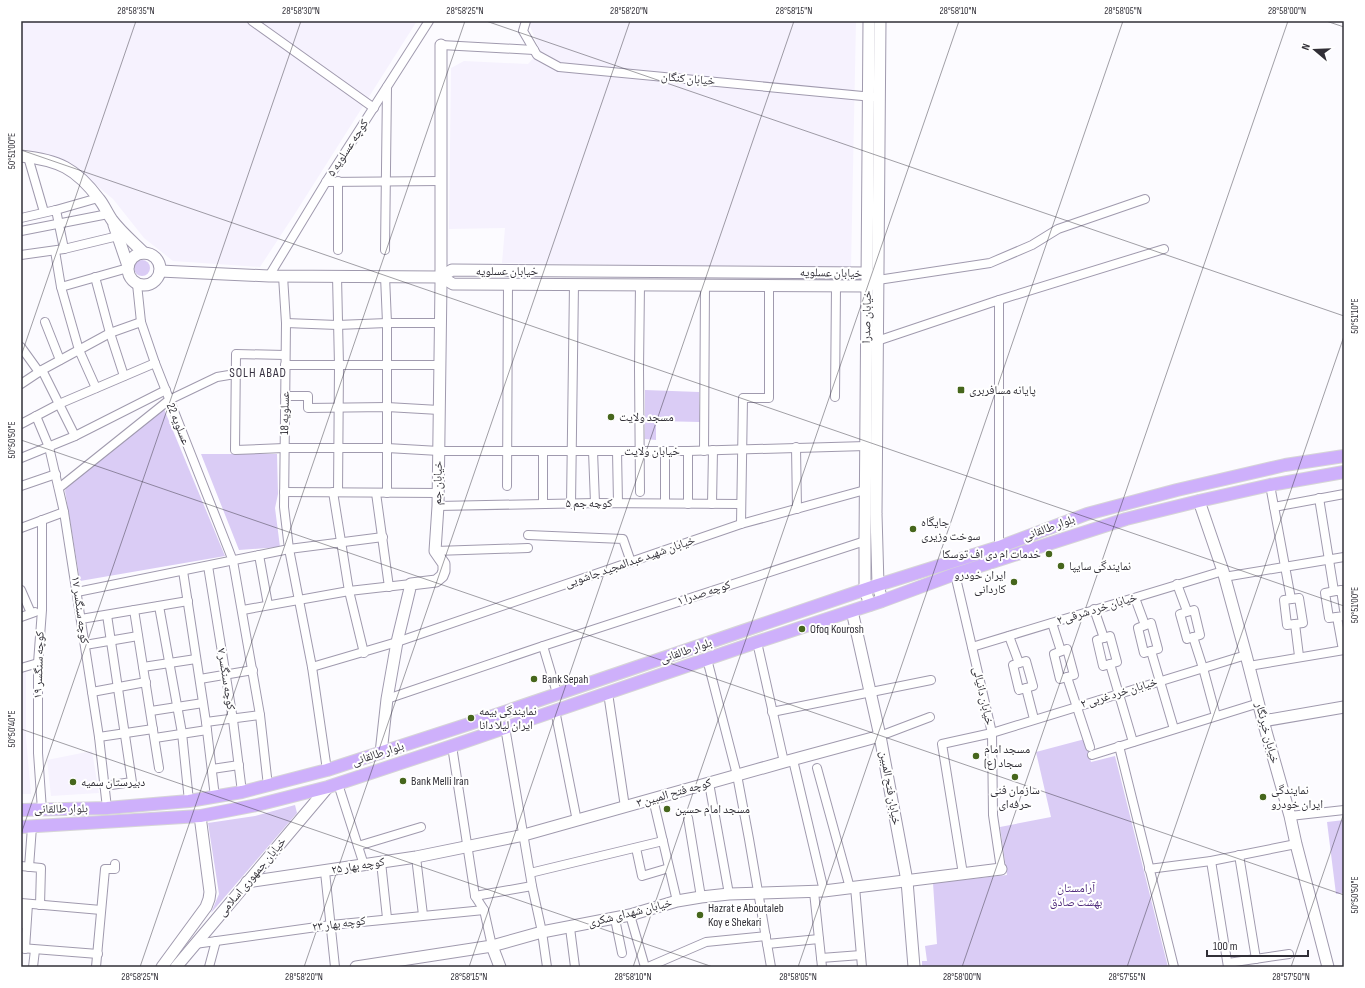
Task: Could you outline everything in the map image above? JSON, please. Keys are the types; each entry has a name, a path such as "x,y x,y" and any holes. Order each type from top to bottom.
{"main road":[{"name":"بلوار طالقانی","path":"21,810 107,808 189,801 242,792 328,770 469,724 878,585 999,547 1094,512 1177,490 1285,465 1344,456"},
{"name":"بلوار طالقانی","path":"27,827 196,816 257,806 333,785 452,746 706,659 882,601 955,574 1126,520 1199,501 1270,485 1344,472"},
{"path":"703,645 706,659"},
{"path":"189,801 196,816"}],"street":[{"path":"252,21 374,108"},
{"name":"کوچه عسلویه ۵","path":"269,276 326,182 429,21"},
{"name":"خیابان کنگان","path":"526,21 523,31 537,55 559,67 874,97"},
{"name":"خیابان صدرا","path":"869,21 874,97 878,280 877,341 872,411 866,446 865,490 871,514 865,541 865,590 870,605"},
{"name":"خیابان صدرا","path":"880,21 874,97 868,286 872,411 871,514 878,585 882,601"},
{"path":"326,182 386,180 441,181 441,45 534,50"},
{"path":"385,250 387,87"},
{"path":"44,212 25,156 41,158 61,164 77,175 98,198 110,218 118,236 130,277 137,284 142,286 152,284 156,281 160,271 160,266 154,257 144,253 110,218"},
{"path":"338,181 338,250"},
{"name":"خیابان جم","path":"435,552 438,506 441,181"},
{"path":"21,218 98,198"},
{"path":"878,280 990,263 1032,245 1058,229 1145,199"},
{"path":"56,210 64,249"},
{"path":"31,216 34,229"},
{"path":"21,231 59,224 110,218"},
{"path":"21,255 64,249 118,236"},
{"path":"877,341 999,300 1164,249"},
{"path":"55,250 61,287 78,350 96,388"},
{"path":"61,287 128,267 134,257 144,253"},
{"name":"خیابان عسلویه","path":"160,271 269,276 441,277 453,284 508,283 868,286 878,280 868,273 452,270 441,277"},
{"name":"عسلویه 18","path":"283,276 286,323 284,492 289,549 312,667 328,770"},
{"path":"337,276 339,366 336,492 341,542 349,591 364,652"},
{"path":"385,276 387,323 387,493"},
{"path":"95,277 110,333 124,376"},
{"path":"508,283 508,486"},
{"name":"عسلویه 22","path":"137,284 141,322 155,363 166,390 168,400 233,561 253,670 268,786"},
{"path":"571,504 574,284"},
{"path":"640,284 640,492"},
{"path":"705,284 709,450 712,504"},
{"path":"741,524 743,398 769,398 769,285"},
{"path":"835,397 836,286"},
{"path":"999,300 999,547"},
{"path":"46,322 60,360"},
{"path":"21,384 60,360 110,333 141,322"},
{"path":"286,323 337,325 440,323"},
{"path":"21,347 41,371 75,436"},
{"path":"59,488 168,400 217,377 235,374 236,354 285,355"},
{"path":"22,422 59,404 155,363"},
{"path":"285,365 440,365"},
{"name":"خیابان ولایت","path":"235,374 235,450 284,448 387,448 508,451 688,451 866,446"},
{"path":"21,458 49,448 75,436 166,390"},
{"path":"285,396 308,396 308,408 387,407 439,410"},
{"name":"کوچه سنگسر ۱۷","path":"36,416 49,448 64,512 99,737 107,808"},
{"path":"796,447 797,509"},
{"path":"543,451 543,504"},
{"path":"593,451 595,503"},
{"path":"617,451 618,503"},
{"path":"665,451 665,503"},
{"path":"688,451 688,504"},
{"path":"22,483 56,474"},
{"path":"1270,485 1291,599"},
{"name":"خیابان شهید عبدالمجید جاشویی","path":"312,667 397,642 741,524 865,490"},
{"path":"284,492 438,493"},
{"path":"376,493 389,586"},
{"path":"1274,507 1344,494"},
{"path":"1318,498 1334,591"},
{"name":"خیابان خبرنگار","path":"1199,501 1223,574 1248,660 1263,721 1290,816 1328,967"},
{"name":"کوچه جم ۵","path":"438,506 595,503 741,504"},
{"path":"21,528 64,512"},
{"name":"کوچه سنگسر ۱۹","path":"42,520 42,610 38,663 38,753 42,810"},
{"path":"528,535 623,539 631,562"},
{"path":"77,592 289,549 383,537"},
{"name":"کوچه صدرا ۱","path":"387,699 543,646 865,541"},
{"path":"435,552 528,548"},
{"path":"242,610 349,591 436,582 442,576 444,564 435,552"},
{"path":"259,555 268,605"},
{"name":"خیابان خرد شرقی ۲","path":"972,648 1177,584 1223,574 1286,566 1344,556"},
{"name":"کوچه سنگسر ۷","path":"208,566 233,720 242,792"},
{"path":"183,571 207,726 215,797"},
{"name":"خیابان دانیالی","path":"907,881 1001,869 993,815 992,733 955,574"},
{"path":"381,753 387,699 397,642 411,584"},
{"path":"1177,584 1187,611"},
{"path":"21,590 31,613"},
{"path":"1343,650 1341,617 1329,618 1325,593 1341,590 1344,610"},
{"path":"1135,598 1145,625"},
{"path":"1299,598 1303,623 1287,625 1284,600 1291,599 1299,598"},
{"path":"81,619 188,601"},
{"path":"160,606 182,733 189,801"},
{"path":"1094,609 1104,638"},
{"path":"21,617 42,610"},
{"path":"134,610 159,768"},
{"path":"1194,610 1200,635 1187,639 1180,614 1187,611 1194,610"},
{"name":"خیابان فتح المبین","path":"852,611 880,736 907,881 914,967"},
{"path":"104,786 132,782 107,615"},
{"path":"1052,623 1061,651"},
{"path":"1151,624 1158,649 1144,653 1138,628 1145,625 1151,624"},
{"path":"1295,624 1299,656"},
{"path":"85,645 138,636"},
{"path":"1009,636 1019,663"},
{"path":"1110,636 1117,662 1103,666 1097,640 1104,638 1110,636"},
{"path":"1193,637 1216,716"},
{"path":"757,642 772,712 788,761 819,891 819,940 822,967"},
{"path":"543,646 557,693"},
{"path":"1067,649 1074,675 1067,677 1060,679 1054,654 1067,649"},
{"name":"خیابان خرد غربی ۲","path":"963,874 942,744 992,733 1203,668 1248,660 1299,656 1343,650"},
{"path":"1151,651 1174,729"},
{"path":"143,667 196,658"},
{"path":"706,659 737,775 771,967"},
{"path":"1026,661 1033,686 1019,690 1013,665 1019,663 1026,661"},
{"path":"21,668 38,663"},
{"path":"1110,664 1133,742"},
{"path":"200,679 253,670"},
{"path":"1067,677 1091,751 1119,746 1259,703"},
{"path":"772,712 931,680"},
{"path":"92,692 146,682"},
{"path":"1026,688 1034,719"},
{"path":"608,693 625,807"},
{"path":"151,711 203,703"},
{"path":"1263,721 1344,707"},
{"path":"555,710 577,821"},
{"path":"155,738 260,715"},
{"path":"880,736 930,717"},
{"path":"505,728 547,967"},
{"path":"99,737 153,729"},
{"name":"کوچه فتح المبین ۳","path":"468,847 524,835 577,821 880,736"},
{"path":"452,746 475,896 484,910 492,946 500,967"},
{"path":"1119,746 1174,967"},
{"path":"212,769 239,765"},
{"path":"817,768 853,887 862,967"},
{"path":"709,783 729,894"},
{"path":"333,785 358,846 364,865"},
{"name":"خیابان جمهوری اسلامی","path":"176,967 247,882 333,785"},
{"path":"653,799 677,901"},
{"path":"1290,816 1344,810"},
{"name":"خیابان جمهوری اسلامی","path":"162,967 199,918 208,902 210,892 196,816"},
{"path":"688,818 701,897"},
{"path":"27,827 25,867 41,868 40,905"},
{"path":"358,846 421,827"},
{"path":"530,873 663,841"},
{"path":"1149,869 1211,861 1296,844"},
{"name":"کوچه بهار ۲۵","path":"247,882 325,872 468,847"},
{"path":"636,848 642,876 669,868"},
{"path":"1239,855 1256,959"},
{"path":"416,857 423,915"},
{"path":"1211,861 1228,965 1289,954"},
{"path":"381,862 387,918"},
{"path":"96,967 106,869 115,869 115,864"},
{"path":"325,872 335,967"},
{"name":"خیابان شهدای شکری","path":"356,967 492,946 542,932 615,919 677,901 701,897 729,894 819,891 907,881"},
{"path":"475,896 532,886"},
{"path":"98,954 23,949 24,904 101,910"},
{"name":"کوچه بهار ۲۳","path":"195,944 387,918 484,910"},
{"path":"630,915 650,966 706,942 819,940"},
{"path":"199,918 209,927"},
{"path":"615,919 622,953"},
{"path":"570,928 575,967"},
{"path":"209,967 216,941"},
{"path":"33,967 35,950"},
{"path":"821,958 861,955"}],"shaded area":[{"path":"21,21 417,21 260,267 173,261 144,238 113,199 69,163 21,148"},
{"path":"528,21 856,21 851,269 502,263 505,228 449,229 451,68 464,61 528,64 540,51"},
{"path":"26,669 26,738 31,794 21,794 21,671"},
{"path":"92,751 99,793 51,796 47,760"}],"green space":[{"path":"139,260 145,260 150,265 148,274 145,276 139,276 134,271 134,265"},
{"path":"645,390 699,392 700,422 656,421 656,440 645,439"},
{"path":"164,409 225,556 80,581 65,491 69,481"},
{"path":"201,454 277,454 278,494 275,508 280,547 239,550"},
{"name":"آرامستان بهشت صادق","path":"1085,739 1091,762 1115,756 1168,967 922,967 922,961 927,961 925,946 937,944 933,883 1007,875 1000,827 1051,817 1036,752"},
{"path":"295,805 297,813 211,913 219,894 208,823 255,816"},
{"path":"1344,820 1344,893 1336,894 1327,822"}],"place":[{"name":"پایانه مسافربری","path":"961,390"},
{"name":"مسجد ولایت","path":"611,417"},
{"name":"جایگاه سوخت وزیری","path":"913,529"},
{"name":"خدمات ام دی اف توسکا","path":"1049,554"},
{"name":"نمایندگی سایپا","path":"1061,566"},
{"name":"ایران خودرو کاردانی","path":"1014,582"},
{"name":"Ofoq Kourosh","path":"802,629"},
{"name":"Bank Sepah","path":"534,679"},
{"name":"نمایندگی بیمه ایران لیلا دانا","path":"471,718"},
{"name":"مسجد امام سجاد (ع)","path":"976,756"},
{"name":"سازمان فنی حرفه‌ای","path":"1015,777"},
{"name":"Bank Melli Iran","path":"403,781"},
{"name":"دبیرستان سمیه","path":"73,782"},
{"name":"نمایندگی ایران خودرو","path":"1263,797"},
{"name":"مسجد امام حسین","path":"667,809"},
{"name":"Hazrat e Aboutaleb Koy e Shekari","path":"700,915"}],"district":[{"name":"SOLH ABAD","path":"258,373"}]}
